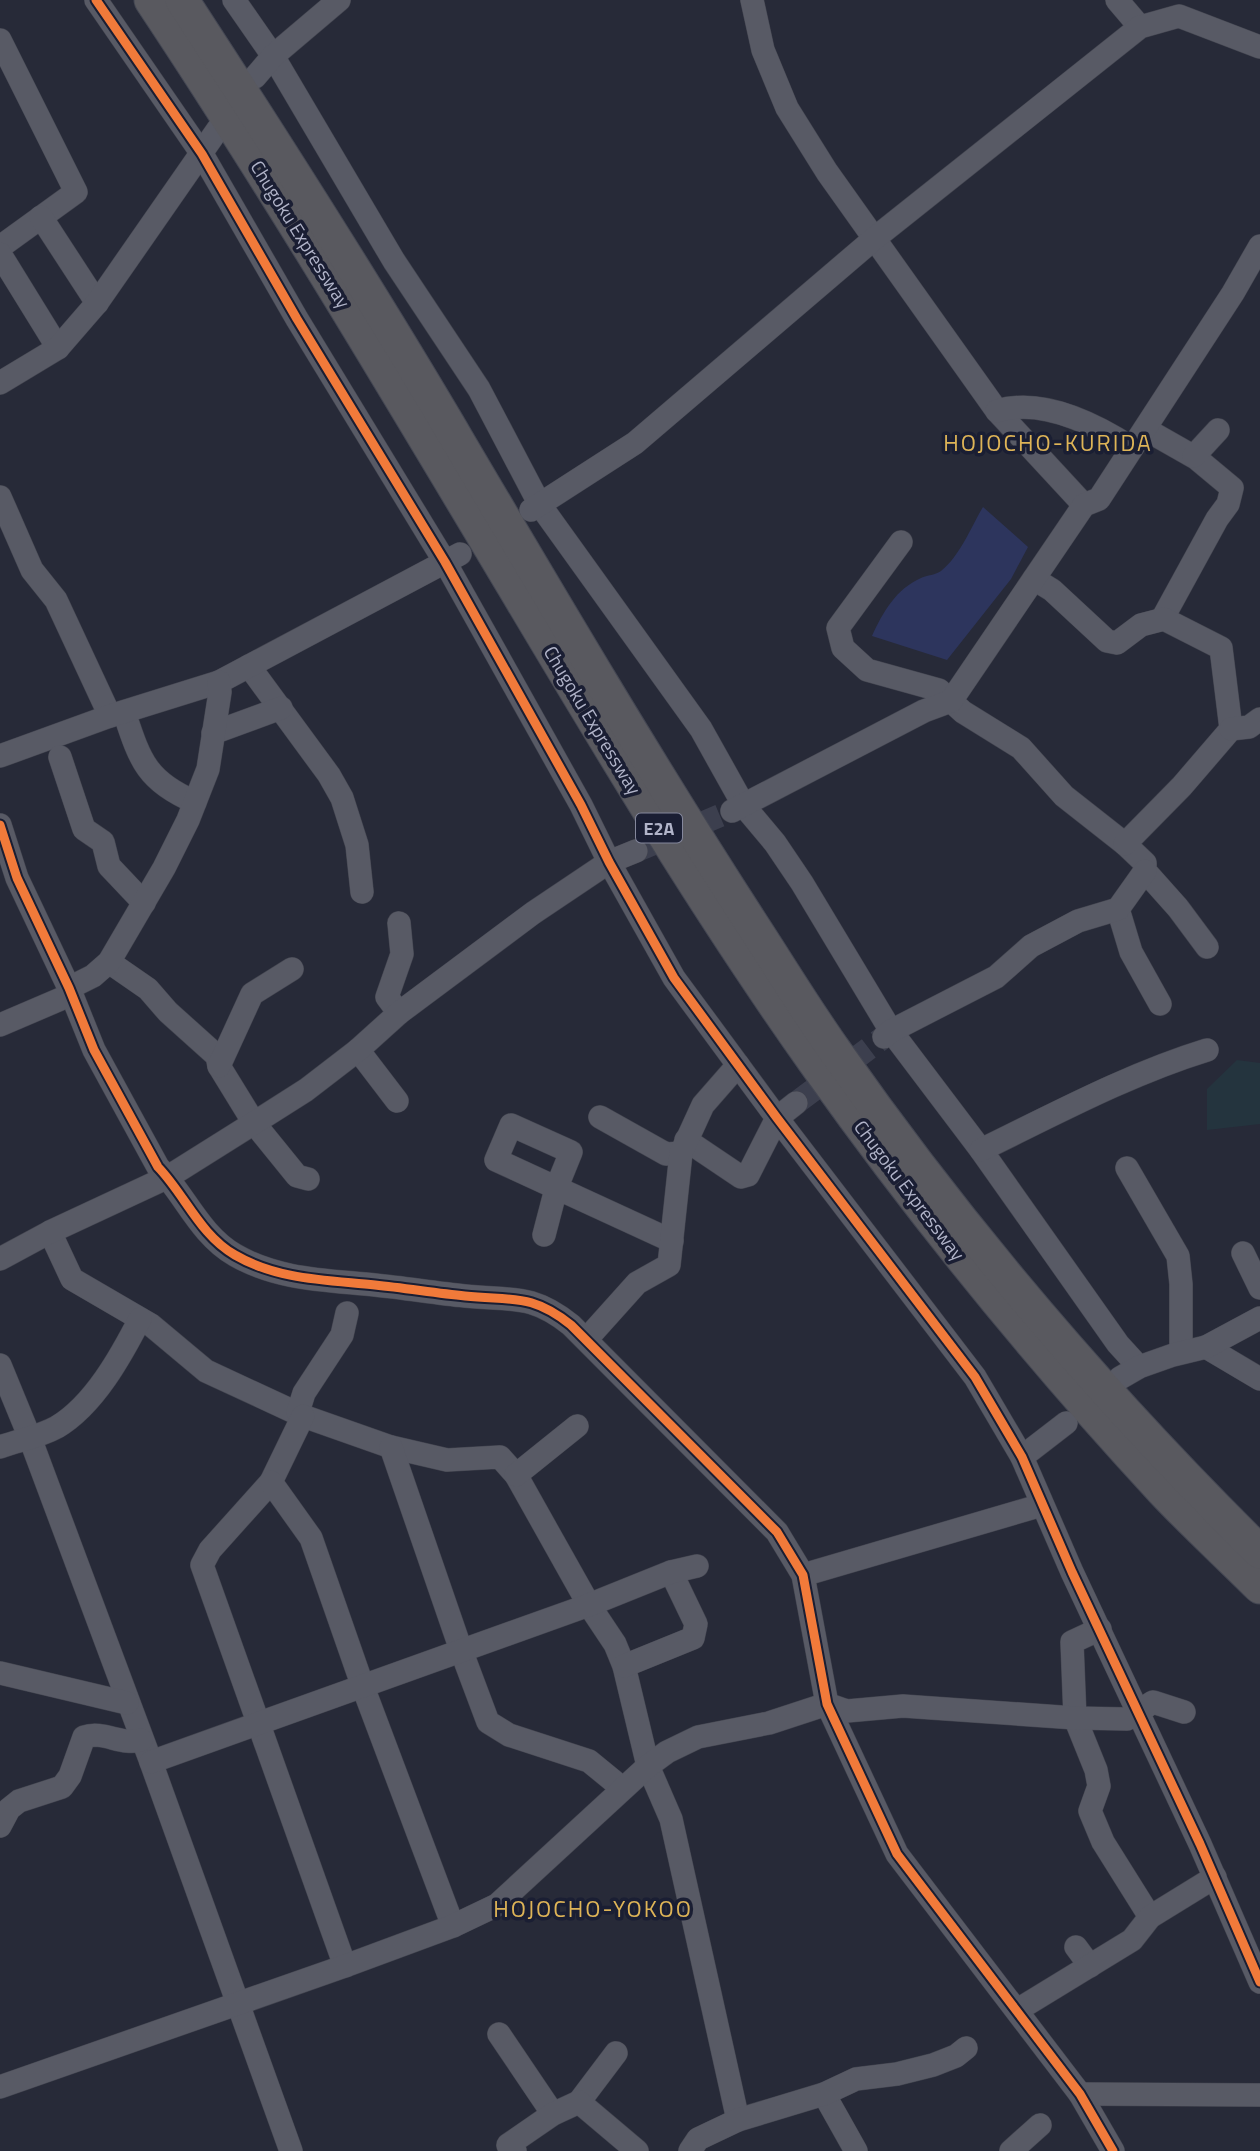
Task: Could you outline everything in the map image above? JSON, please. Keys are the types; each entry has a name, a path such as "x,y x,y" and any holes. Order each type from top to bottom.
{"highway":[{"name":"Chugoku Expressway","path":"151,0 240,134 331,281 648,811 816,1065 978,1280 1076,1395 1166,1494 1260,1587"},
{"name":"Chugoku Expressway","path":"182,0 258,116 370,297 671,799 835,1051 996,1264 1183,1476 1260,1552"}],"street":[{"path":"96,0 202,154 298,319 453,558 609,862 674,978 975,1377 1022,1457 1215,1877 1254,1951 1260,1982"},
{"path":"234,0 273,57 394,261 479,388 536,507 701,729 738,809 775,843 802,883 888,1034 981,1150 1118,1344 1130,1373 1181,1352 1206,1347 1260,1318"},
{"path":"254,77 339,0"},
{"path":"752,0 763,50 788,108 827,172 997,411 1084,505"},
{"path":"1117,0 1140,27"},
{"path":"536,507 642,437 875,237 1140,27 1171,8 1260,47"},
{"path":"0,40 76,192 0,247"},
{"path":"0,383 58,348 97,303 218,129"},
{"path":"41,217 97,303"},
{"path":"738,809 924,711 951,701 1084,505 1099,499 1233,293 1260,246"},
{"path":"0,254 58,348"},
{"path":"997,411 1014,405 1049,411 1112,436 1132,448"},
{"path":"1145,429 1194,456 1232,488 1231,495 1164,619"},
{"path":"1194,456 1218,430"},
{"path":"0,498 32,570 56,600 143,762 162,784 195,802"},
{"path":"888,1034 996,976 1031,946 1078,921 1118,909 1145,871 1145,863 1063,796 1021,748 963,712 939,690 867,670 843,648 838,628 901,542"},
{"path":"0,755 219,682 453,558"},
{"path":"1034,579 1052,590 1107,641 1117,643 1141,625 1164,619 1229,642 1231,730"},
{"path":"249,666 329,775 342,798 357,845 362,892"},
{"path":"0,1025 69,991 109,962 170,856 208,769 220,692 219,682"},
{"path":"213,733 281,708"},
{"path":"1125,844 1182,786 1231,730 1249,727 1260,719"},
{"path":"60,757 84,829 103,842 108,866 144,903"},
{"path":"0,825 17,878 115,1090 158,1167 168,1177 199,1223 233,1254 284,1275 530,1301 553,1311 571,1325 777,1532 803,1575 827,1704 897,1854 1080,2094 1113,2151"},
{"path":"0,1259 168,1177 306,1090 358,1050 399,1013 533,913 609,862 636,851"},
{"path":"1145,871 1178,908 1207,947"},
{"path":"1118,909 1131,953 1160,1004"},
{"path":"399,923 402,954 387,997 399,1013"},
{"path":"109,962 148,989 168,1012 217,1056 219,1066 254,1123 298,1176 307,1179"},
{"path":"219,1066 252,994 292,969"},
{"path":"358,1050 397,1101"},
{"path":"981,1150 1068,1107 1180,1058 1207,1050"},
{"path":"593,1332 637,1283 669,1265 683,1147 703,1105 738,1065"},
{"path":"600,1117 666,1154 683,1147 741,1177 748,1175 777,1118 796,1103"},
{"path":"1127,1168 1178,1256 1181,1284 1181,1352"},
{"path":"544,1235 556,1189 672,1241"},
{"path":"50,1233 72,1279 140,1319 206,1371 301,1414 391,1447 447,1460 500,1457 516,1475 589,1605 615,1644 624,1666 648,1766 671,1819 738,2120"},
{"path":"1243,1253 1260,1288"},
{"path":"345,1966 202,1565 210,1550 271,1482 301,1414 304,1393 342,1335 347,1313"},
{"path":"0,1447 55,1428 72,1416 111,1373 140,1319"},
{"path":"1206,1347 1260,1379"},
{"path":"0,1365 151,1762 292,2151"},
{"path":"1022,1457 1066,1423"},
{"path":"516,1475 577,1426"},
{"path":"391,1447 488,1722 509,1735 589,1761 622,1788"},
{"path":"271,1482 311,1538 363,1687 453,1926"},
{"path":"803,1575 1042,1504"},
{"path":"151,1762 671,1573 697,1566"},
{"path":"624,1666 693,1638 696,1624 671,1573"},
{"path":"1100,1629 1072,1642 1075,1718 1100,1786 1090,1811 1103,1842 1150,1917"},
{"path":"0,1673 127,1703"},
{"path":"0,2087 345,1966 453,1926 497,1905 648,1766 667,1752 698,1737 769,1723 827,1704 848,1711 903,1706 1127,1719 1153,1702 1184,1712"},
{"path":"0,1826 9,1809 19,1801 62,1787 70,1776 84,1737 93,1734 133,1743 141,1740"},
{"path":"1024,2006 1132,1940 1150,1917 1215,1877"},
{"path":"1076,1947 1090,1966"},
{"path":"499,2034 553,2114"},
{"path":"690,2151 698,2139 738,2120 824,2094 856,2079 897,2074 933,2065 956,2056 966,2048"},
{"path":"508,2149 553,2114 579,2102 616,2053"},
{"path":"824,2094 856,2151"},
{"path":"1080,2094 1260,2095"},
{"path":"579,2102 637,2151"},
{"path":"1011,2151 1040,2125"}],"shaded area":[{"path":"1237,1060 1260,1063 1260,1124 1207,1130 1207,1089"}],"water":[{"path":"983,507 1028,547 1011,579 947,660 872,636 886,610 904,588 948,565"}],"tunnel":[{"path":"636,851 731,811"},
{"path":"796,1103 884,1037"}],"cycle path":[{"path":"96,0 202,154 297,319 445,562 674,978 975,1377 1022,1457 1072,1572 1200,1844 1260,1982"},
{"path":"0,825 17,878 69,988 94,1050 158,1167 212,1237 235,1255 268,1270 286,1274 454,1295 521,1300 544,1308 571,1325 777,1532 803,1575 827,1704 897,1854 1080,2094 1113,2151"}],"district":[{"name":"HOJOCHO-KURIDA","path":"1048,442"},
{"name":"HOJOCHO-YOKOO","path":"593,1908"}]}
